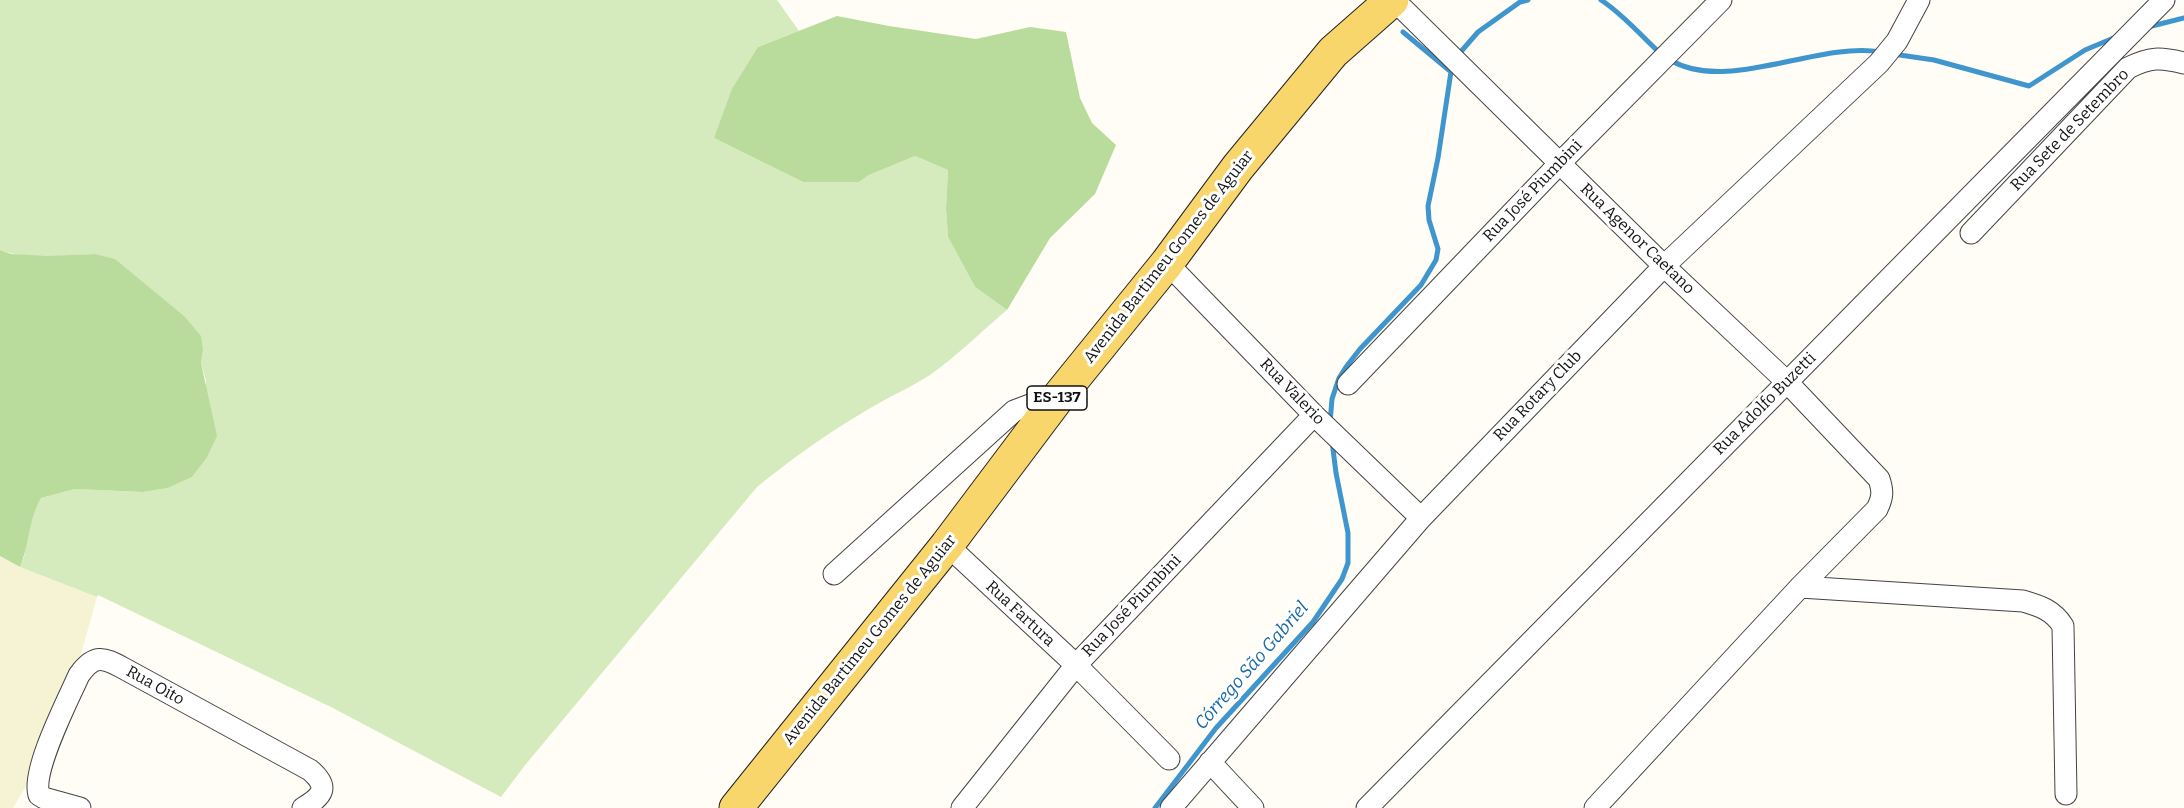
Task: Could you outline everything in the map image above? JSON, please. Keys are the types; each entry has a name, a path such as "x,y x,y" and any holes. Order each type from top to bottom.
{"main road":[{"name":"Avenida Bartimeu Gomes de Aguiar","path":"736,808 947,545 1056,400 1167,263 1238,167 1333,52 1393,0"}],"street":[{"name":"Rua Agenor Caetano","path":"1393,0 1664,266 1787,382 1879,479 1882,498 1877,509 1800,587"},
{"name":"Rua José Piumbini","path":"1348,384 1560,163 1721,0"},
{"name":"Rua Rotary Club","path":"1171,808 1421,518 1664,266 1879,63 1894,44 1919,0"},
{"name":"Rua Adolfo Buzetti","path":"1367,808 2164,0"},
{"name":"Rua Sete de Setembro","path":"1971,233 2128,68 2144,60 2163,58 2184,63"},
{"name":"Rua Valerio","path":"1167,263 1322,423 1421,518"},
{"path":"834,574 1014,411 1035,403 1056,400"},
{"name":"Rua José Piumbini","path":"962,808 1076,665 1322,423"},
{"name":"Rua Fartura","path":"947,545 1076,665 1169,759"},
{"path":"1595,808 1800,587 2022,601 2042,606 2056,616 2063,626 2066,794"},
{"name":"Rua Oito","path":"80,808 49,800 39,795 38,790 44,760 79,675 86,666 100,659 123,668 310,770 323,784 322,793 317,800 303,808"},
{"path":"1210,762 1253,808"}],"shaded area":[{"path":"0,556 20,567 97,597 77,668 33,761 26,786 13,808 0,808"}],"green space":[{"path":"0,0 777,0 799,31 758,47 714,138 803,182 859,182 869,175 915,156 948,170 946,209 948,237 975,287 1007,310 930,375 835,430 757,487 501,797 333,708 98,595 97,597 20,567 32,513 41,498 75,489 143,492 168,488 192,477 206,459 206,381 201,363 203,350 95,254 35,256 0,250"},
{"path":"837,16 976,39 1030,27 1066,32 1080,98 1092,123 1116,145 1095,194 1050,238 1007,310 975,287 948,237 946,209 948,170 915,156 869,175 859,182 803,182 714,138 732,89 758,47"},
{"path":"0,250 11,254 47,256 95,254 115,259 185,317 201,336 203,350 201,363 217,436 206,459 192,477 168,488 143,492 75,489 41,498 20,567 0,556"}],"waterway":[{"name":"Córrego São Gabriel","path":"1458,55 1478,32 1520,2 1528,0"},
{"name":"Córrego São Gabriel","path":"1601,0 1625,19 1662,55"},
{"name":"Córrego São Gabriel","path":"2148,27 2184,18"},
{"path":"1403,32 1450,71"},
{"name":"Córrego São Gabriel","path":"1893,54 1934,60 2029,86 2085,50 2116,37"},
{"name":"Córrego São Gabriel","path":"1670,60 1693,69 1718,72 1745,70 1829,53 1881,52"},
{"name":"Córrego São Gabriel","path":"1330,423 1332,399 1339,378 1346,367 1360,349 1421,285 1436,260 1438,249 1429,220 1428,206 1438,158 1452,65"},
{"name":"Córrego São Gabriel","path":"1155,808 1216,728 1313,622 1342,579 1348,563 1348,533 1332,441"}]}
